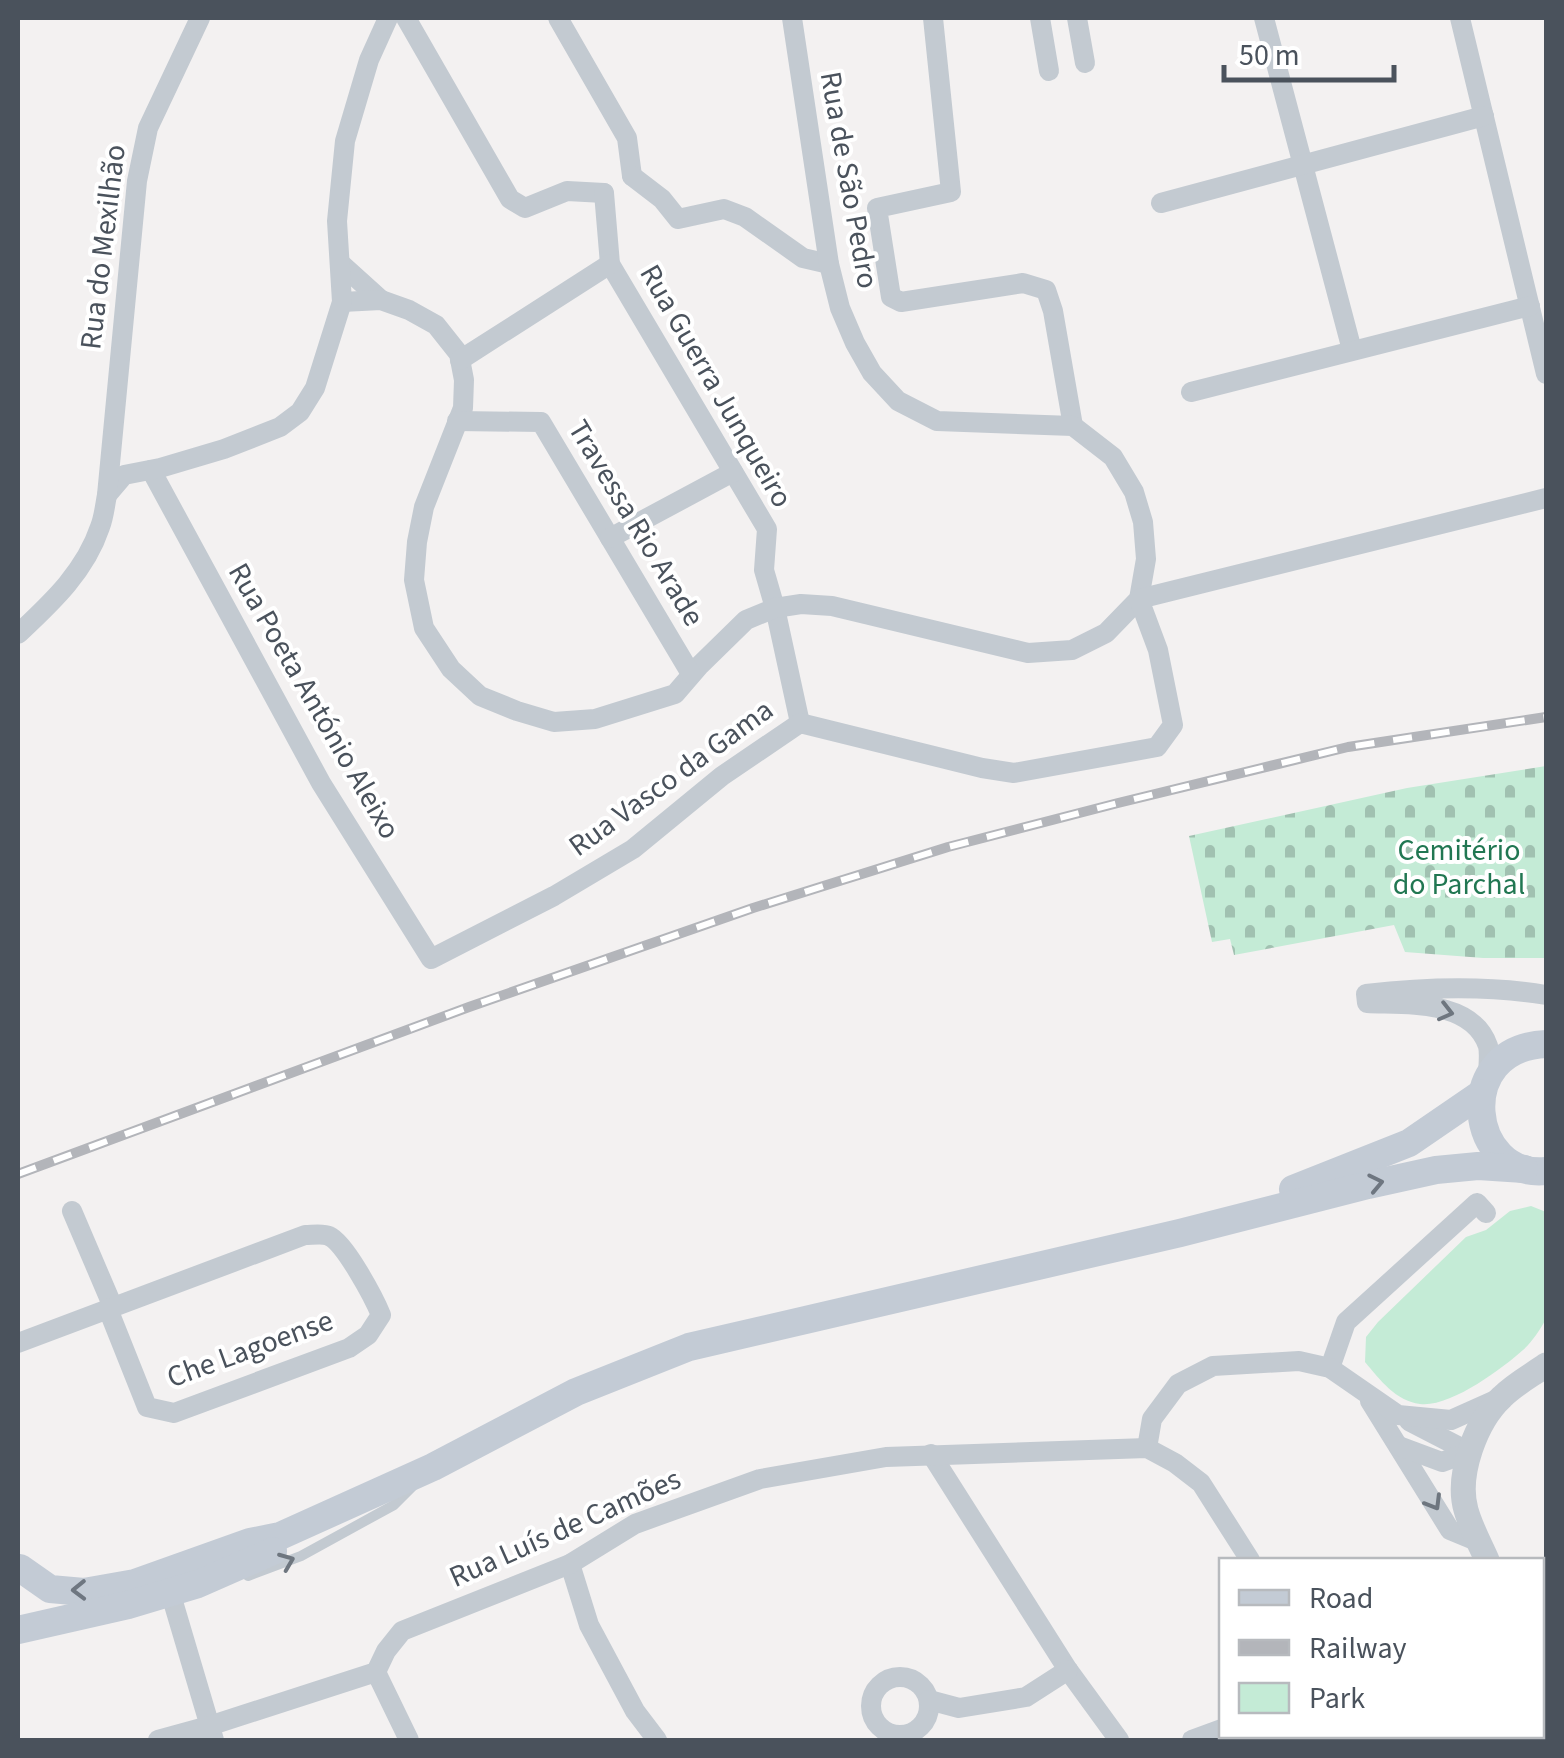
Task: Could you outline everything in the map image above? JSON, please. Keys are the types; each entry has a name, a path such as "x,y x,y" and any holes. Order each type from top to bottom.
{"main road":[{"path":"1180,1233 1409,1143 1485,1085 1502,1060 1521,1048 1546,1044"},
{"path":"1485,1085 1482,1121 1490,1142 1505,1158 1539,1173"},
{"path":"18,1568 50,1589 84,1592 134,1583 250,1542 280,1536 433,1467 576,1392 689,1347 1436,1170 1478,1166 1539,1173"},
{"path":"18,1627 128,1606 198,1584 384,1502 433,1467"},
{"path":"18,1568 28,1586 27,1605 18,1627"}],"street":[{"name":"Rua do Mexilhão","path":"18,634 79,570 100,526 107,495 137,181 148,128 200,18"},
{"path":"107,495 124,475 224,449 280,428 300,412 315,388 342,302 337,221 345,142 369,60 388,18"},
{"path":"406,18 510,199 525,208 568,191 604,193 632,176"},
{"path":"558,18 628,138 632,176 662,198 678,219 724,210 745,217 803,258 829,264"},
{"name":"Rua de São Pedro","path":"792,18 829,264 840,308 872,372 898,402 936,421 1073,426"},
{"path":"933,18 951,192 877,208 891,297 900,302 1023,283 1046,290 1073,426 1113,457 1134,492 1143,522 1146,560 1139,599"},
{"path":"1040,18 1049,71"},
{"path":"1077,18 1085,64"},
{"path":"1264,18 1352,350"},
{"path":"1460,18 1546,374"},
{"path":"1161,203 1484,116"},
{"name":"Rua Guerra Junqueiro","path":"604,193 610,264 767,529 764,570 800,723"},
{"path":"340,263 381,300 436,325 459,354 464,380 463,408 424,506 417,542 414,580 424,628 451,669 480,696 554,722 595,719 675,694 746,620 775,608 800,604 832,606 1028,653 1072,650 1106,633 1139,599 1546,498"},
{"path":"460,360 610,264"},
{"path":"342,302 381,300"},
{"path":"1191,392 1530,306"},
{"name":"Travessa Rio Arade","path":"458,420 541,422 692,674"},
{"name":"Rua Poeta António Aleixo","path":"152,470 321,783 431,959"},
{"path":"610,538 733,472"},
{"name":"Rua Vasco da Gama","path":"431,959 554,896 633,849 722,776 800,723 982,768 1014,772 1157,747 1173,725 1158,650 1139,599"},
{"path":"1485,1085 1488,1046 1473,1022 1454,1011 1367,1003 1366,994 1424,987 1546,995"},
{"path":"1482,988 1537,1004 1546,1016"},
{"path":"1330,1368 1346,1322 1477,1203 1486,1213"},
{"name":"Che Lagoense","path":"18,1343 110,1308 305,1235 328,1235 341,1246 374,1297 381,1316 368,1334 349,1348 174,1413 146,1407 110,1308 72,1211"},
{"path":"1522,1382 1546,1347"},
{"path":"1249,1558 1200,1483 1175,1463 1146,1448 1152,1419 1178,1384 1213,1366 1299,1361 1330,1368 1398,1415 1469,1452"},
{"path":"1398,1415 1452,1420 1500,1398 1546,1367"},
{"path":"1364,1391 1450,1530 1483,1551"},
{"path":"1483,1551 1465,1508 1462,1479 1469,1452 1500,1398"},
{"path":"1400,1446 1442,1462 1469,1452"},
{"name":"Rua Luís de Camões","path":"376,1672 386,1650 402,1631 570,1564 635,1524 760,1479 886,1456 1146,1448"},
{"path":"931,1454 1068,1670 1120,1740"},
{"path":"570,1564 589,1625 635,1711 656,1740"},
{"path":"174,1605 212,1733"},
{"path":"929,1700 959,1708 1026,1697 1068,1670"},
{"path":"158,1740 212,1733 376,1672 409,1740"},
{"path":"1192,1740 1219,1730"}],"lane":[{"path":"128,1606 174,1605 301,1556 394,1504 433,1467"}],"green space":[{"name":"Cemitério do Parchal","path":"1546,766 1546,958 1405,952 1394,925 1234,955 1230,939 1212,942 1189,836 1407,788"},
{"path":"1531,1206 1546,1212 1546,1319 1536,1336 1489,1376 1460,1394 1420,1404 1396,1394 1365,1362 1366,1337 1466,1237 1486,1230 1510,1211"}],"railway":[{"path":"18,1174 469,1007 753,908 948,847 1348,747 1546,717"}]}
